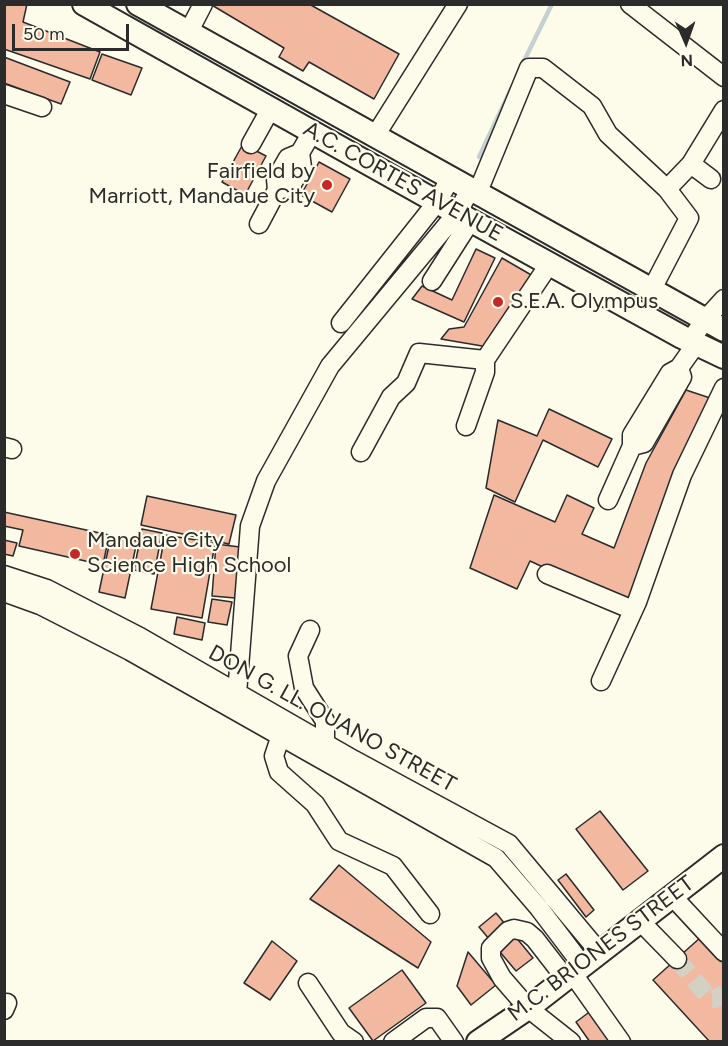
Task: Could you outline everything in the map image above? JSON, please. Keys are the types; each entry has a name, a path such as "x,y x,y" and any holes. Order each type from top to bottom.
{"main road":[{"name":"A.C. CORTES AVENUE","path":"84,4 464,217 723,357"},
{"name":"A.C. CORTES AVENUE","path":"138,4 714,325"},
{"path":"192,65 197,37"},
{"name":"M.C. BRIONES STREET","path":"492,1038 723,856"}],"street":[{"path":"197,37 203,4"},
{"path":"375,136 458,4"},
{"path":"630,4 723,77"},
{"path":"432,281 464,217 529,68 535,67 543,68 592,106 608,134 667,189 689,218 651,291"},
{"path":"4,94 42,107"},
{"path":"251,144 272,108"},
{"path":"667,189 691,164 723,110"},
{"path":"259,224 278,190 276,179 288,158 300,153 312,132"},
{"path":"691,164 711,179"},
{"path":"341,323 437,202 450,178"},
{"path":"237,694 250,526 266,481 330,366 464,217"},
{"path":"466,426 485,372 485,360 550,263"},
{"path":"608,500 632,446 644,443 664,395 682,376 679,368 693,342 714,325 723,299"},
{"path":"361,452 391,397 406,383 419,353 485,360"},
{"path":"601,681 633,610 682,475 723,388"},
{"path":"547,574 633,610"},
{"name":"DON G. LL. OUANO STREET","path":"4,575 46,589 281,735 350,766 496,858 539,908 580,968"},
{"name":"DON G. LL. OUANO STREET","path":"4,592 40,605 237,694 325,743 350,766"},
{"path":"310,630 298,656 304,688 325,720 325,743"},
{"path":"281,735 274,756 279,772 315,804 339,840 393,867 430,914"},
{"path":"677,892 723,934"},
{"path":"677,892 723,952"},
{"path":"640,921 677,959"},
{"path":"571,1041 528,1008 502,978 491,958 491,948 508,931 514,929 526,932 580,968 621,1041"},
{"path":"308,983 341,1033 354,1041"},
{"path":"393,1041 426,1018 437,1018 454,1041"}],"building":[{"path":"4,4 27,4 23,22 100,52 90,79 4,49"},
{"path":"210,4 309,4 399,54 374,99 309,62 303,71 279,57 284,48"},
{"path":"102,54 142,68 131,95 92,80"},
{"path":"4,57 70,82 61,104 4,83"},
{"path":"243,144 266,156 245,195 222,182"},
{"path":"319,162 350,179 332,212 301,195"},
{"path":"476,249 495,258 464,322 412,299 422,286 452,300"},
{"name":"S.E.A. Olympus","path":"502,258 533,276 488,347 441,339 449,329 464,327"},
{"path":"686,390 710,398 645,562 625,605 530,561 517,589 470,568 494,495 555,522 567,495 594,508 582,534 614,548 646,463"},
{"path":"549,409 612,439 598,467 543,440 515,502 486,488 498,420 537,436"},
{"path":"147,496 236,515 229,544 141,525"},
{"path":"4,512 109,535 103,565 19,546 23,530 4,526"},
{"path":"142,529 162,533 154,574 134,570"},
{"path":"165,535 215,543 202,618 151,609"},
{"path":"111,536 137,541 125,598 99,592"},
{"path":"4,540 17,543 13,556 4,554"},
{"path":"216,544 240,547 235,598 212,596"},
{"path":"212,599 232,602 227,625 208,622"},
{"path":"177,617 205,623 202,640 174,634"},
{"path":"600,811 648,871 623,890 576,829"},
{"path":"339,865 431,942 418,968 310,899"},
{"path":"566,874 594,910 586,917 558,880"},
{"path":"496,913 533,958 516,971 479,927"},
{"path":"701,937 724,961 724,1042 710,1042 653,980"},
{"path":"272,941 297,961 270,1000 244,983"},
{"path":"468,952 496,985 471,1005 457,986"},
{"path":"402,970 426,1003 373,1041 349,1008"},
{"path":"592,1010 616,1042 590,1042 576,1022"}],"waterway":[{"path":"522,65 552,4"},
{"path":"479,157 511,89"}],"tunnel":[{"path":"677,959 710,999 715,999 724,993"}],"place":[{"name":"Fairfield by Marriott, Mandaue City","path":"327,185"},
{"name":"S.E.A. Olympus","path":"498,302"},
{"name":"Mandaue City Science High School","path":"75,554"}]}
